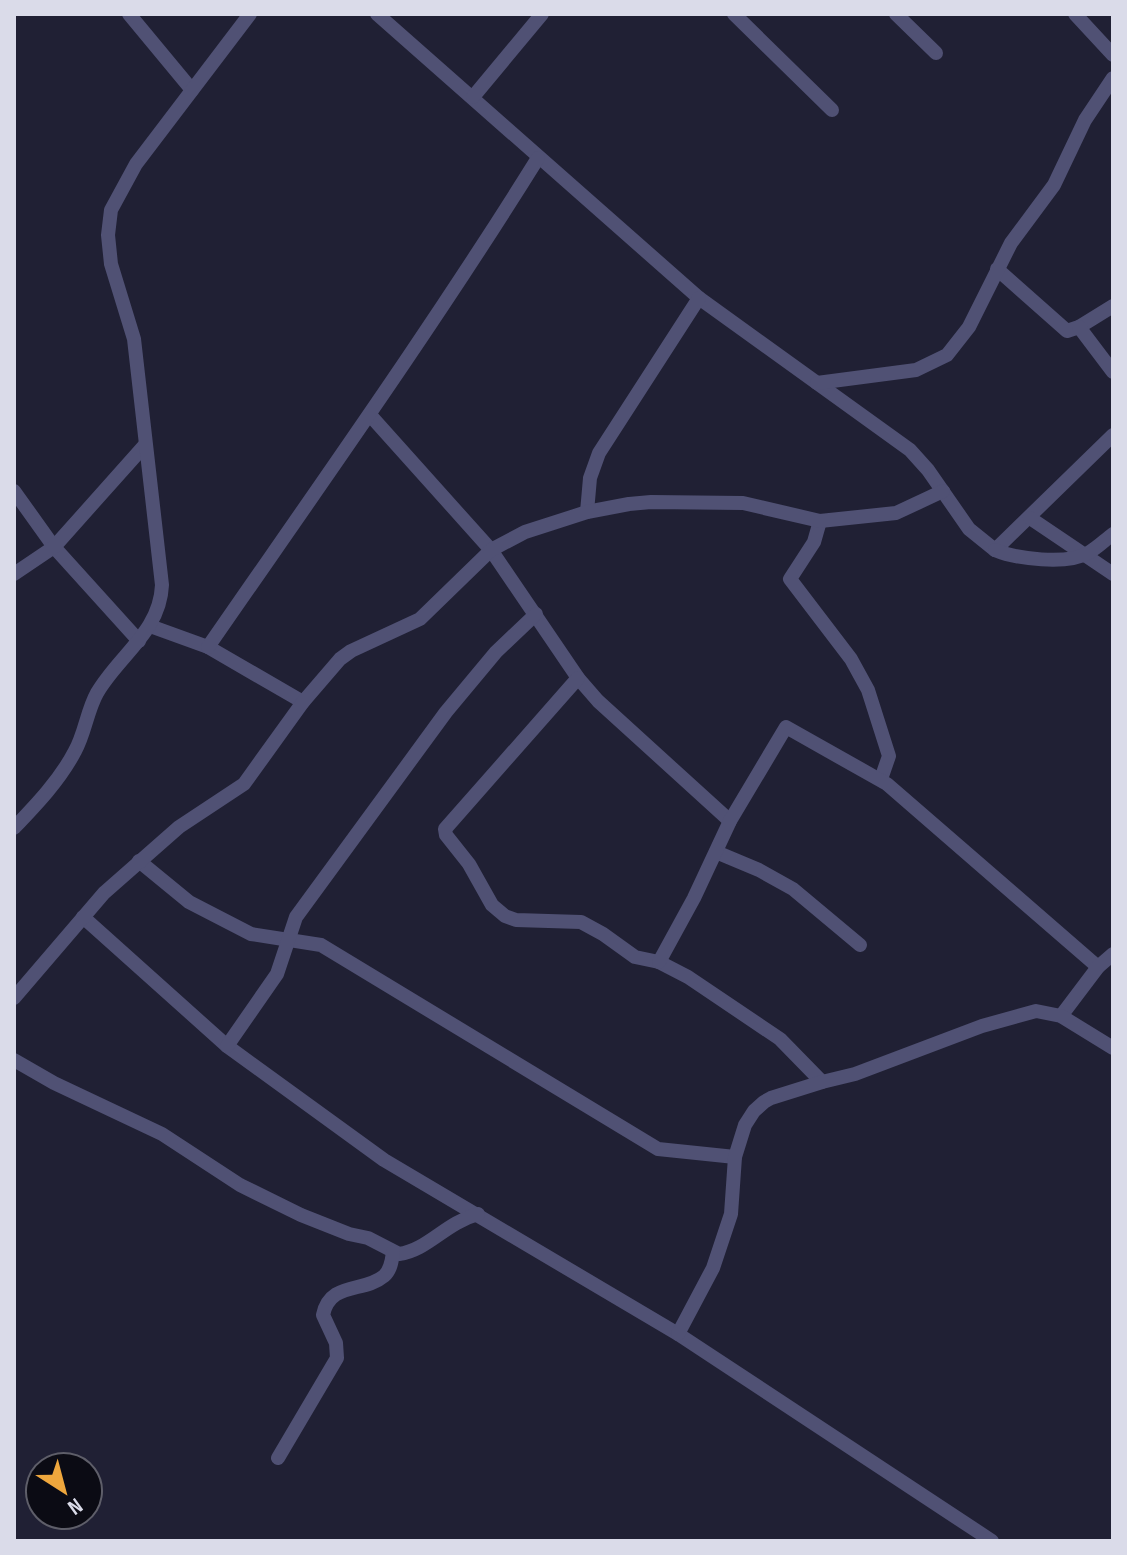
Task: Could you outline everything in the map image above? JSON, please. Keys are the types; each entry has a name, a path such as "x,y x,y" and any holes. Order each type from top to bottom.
{"street":[{"path":"129,14 192,90"},
{"path":"14,828 52,786 75,753 95,696 150,626 162,600 134,339 111,264 108,235 111,210 136,164 250,14"},
{"path":"377,14 699,298 910,450 969,529 995,550 1008,556 1039,559 1086,555 1113,534"},
{"path":"473,97 542,14"},
{"path":"734,14 832,110"},
{"path":"896,14 936,53"},
{"path":"1075,14 1113,55"},
{"path":"817,383 916,370 947,355 969,327 1011,243 1054,185 1085,120 1113,78"},
{"path":"208,647 466,273 538,158"},
{"path":"997,269 1067,331 1113,306"},
{"path":"587,512 590,478 599,453 699,298"},
{"path":"1079,327 1113,372"},
{"path":"370,415 491,550 578,678 619,722 730,821"},
{"path":"995,550 1113,435"},
{"path":"14,574 54,547 145,445"},
{"path":"14,491 54,547 139,641"},
{"path":"14,998 104,893 190,819 244,784 303,702 345,655 427,614 491,550 525,532 587,512 651,502 743,503 820,521 896,513 943,491"},
{"path":"1030,518 1113,574"},
{"path":"820,521 814,542 790,579 851,659 868,690 889,756 881,779"},
{"path":"227,1046 277,974 296,917 406,764 496,652 536,614"},
{"path":"150,626 208,647 303,702"},
{"path":"578,678 445,829 446,835 476,874 492,905 505,916 516,920 581,922 635,957 659,962 688,977 780,1039 822,1082"},
{"path":"659,962 730,821 786,727 864,773 881,779 1098,967"},
{"path":"716,852 793,889 860,945"},
{"path":"139,861 189,902 251,934 321,945 658,1149 735,1157"},
{"path":"83,917 227,1046 384,1160 678,1334 992,1541"},
{"path":"1061,1016 1098,967 1113,954"},
{"path":"678,1334 713,1268 731,1214 735,1157 745,1125 754,1111 771,1098 855,1074 982,1026 1036,1011 1061,1016 1113,1048"},
{"path":"14,1060 54,1083 162,1134 240,1185 301,1215 368,1238 393,1252 409,1253 453,1222 478,1214"},
{"path":"278,1458 337,1358 336,1343 323,1315 329,1301 339,1291 385,1275 391,1267 393,1252"}]}
